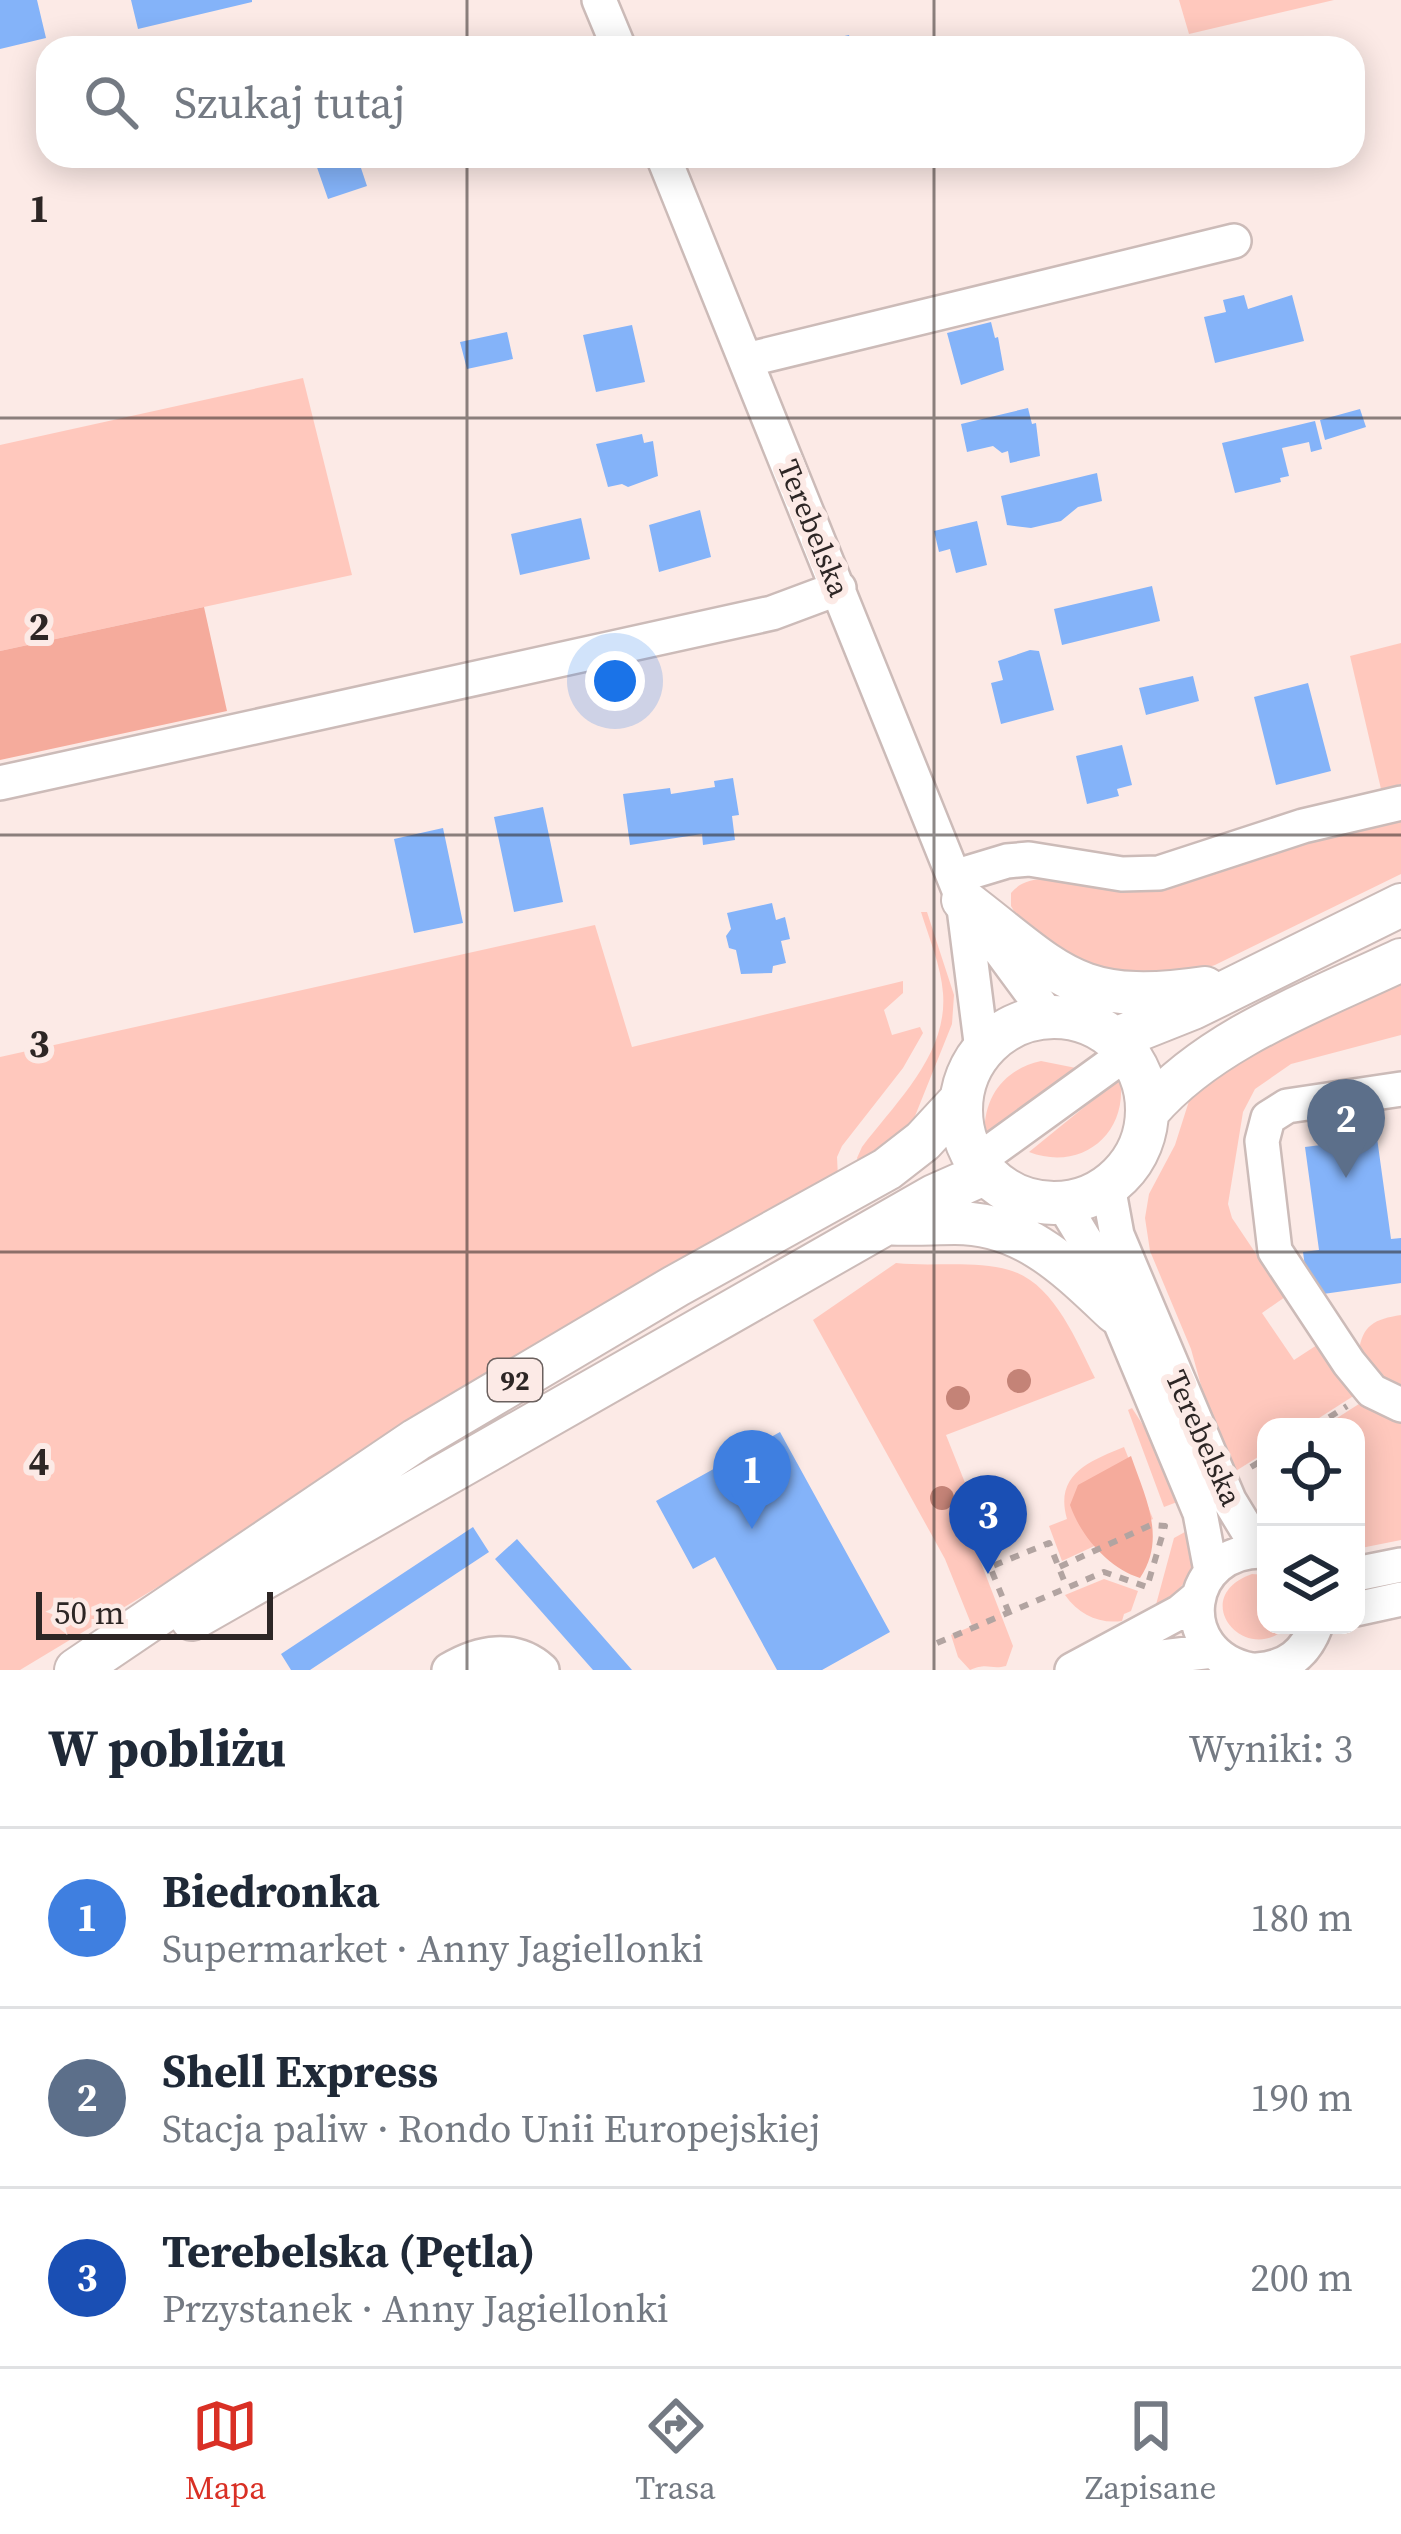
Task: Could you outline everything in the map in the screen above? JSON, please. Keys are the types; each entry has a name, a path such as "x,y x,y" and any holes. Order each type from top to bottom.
{"main road":[{"path":"958,889 1050,970 1098,989 1138,995 1242,983"},
{"path":"1121,1046 1401,905"},
{"path":"1150,1110 1176,1081 1213,1054 1401,960"},
{"path":"959,1102 961,1129 981,1168 1019,1195 1062,1202 1087,1197 1126,1171 1142,1149 1150,1110 1142,1078 1121,1046 1087,1023 1050,1018 1015,1026 982,1050"},
{"name":"92","path":"76,1670 416,1440 887,1168 923,1141 959,1102 965,1075 982,1050"},
{"name":"92","path":"102,1670 981,1168"},
{"path":"887,1223 956,1223 1010,1231 1054,1256 1115,1312"}],"street":[{"path":"599,0 614,36"},
{"name":"Terebelska","path":"668,168 958,889 982,1050"},
{"path":"746,360 1234,241"},
{"path":"0,783 772,613 839,588"},
{"path":"958,889 1007,860 1029,859 1122,874 1159,873 1303,826 1401,802"},
{"name":"Terebelska","path":"958,889 1050,1018"},
{"path":"981,1168 1121,1046"},
{"path":"1401,1089 1287,1106 1268,1118 1262,1142 1275,1250 1349,1363 1372,1391 1401,1405"},
{"name":"Terebelska","path":"1108,1186 1117,1235 1228,1500 1257,1540"},
{"name":"Terebelska","path":"1062,1202 1088,1245 1199,1513 1204,1584 1198,1626 1213,1651"},
{"path":"1077,1668 1180,1612 1234,1554 1257,1551"},
{"path":"1365,1572 1401,1565"},
{"path":"1365,1607 1401,1598"},
{"path":"1077,1668 1213,1651 1224,1661 1254,1670 1280,1666 1307,1649"},
{"path":"449,1670 473,1656 508,1653 529,1659 542,1670"}],"path":[{"path":"937,1642 1104,1572 1147,1587 1165,1526 1151,1525 1059,1567"},
{"path":"1009,1613 991,1567 1049,1543 1067,1588"}],"shaded area":[{"path":"1179,0 1334,0 1189,34"},
{"path":"303,378 352,575 0,651 0,445"},
{"path":"204,607 227,711 0,760 0,651"},
{"path":"1401,643 1401,784 1381,789 1350,656"},
{"path":"1401,812 1401,874 1215,965 1163,982 1072,966 1022,925 1011,906 1011,893 1039,879 1115,889 1150,887 1153,891"},
{"path":"921,912 927,912 954,995 952,1024 909,1131 860,1168 857,1158 862,1147 917,1076 937,1036 943,993"},
{"path":"595,925 632,1047 903,981 903,993 884,1010 892,1035 920,1027 923,1033 903,1068 842,1146 838,1177 20,1670 0,1670 0,1057"},
{"path":"1401,978 1401,1035 1291,1064 1255,1089 1243,1112 1228,1204 1232,1218 1285,1297 1262,1313 1294,1360 1317,1345 1355,1395 1319,1418 1257,1418 1257,1458 1231,1474 1191,1349 1150,1251 1145,1218 1149,1194 1175,1145 1189,1101 1212,1072"},
{"path":"1041,1061 1076,1068 985,1142 986,1113 996,1090 1015,1072"},
{"path":"1120,1078 1117,1116 1097,1144 1066,1157 1029,1152"},
{"path":"896,1263 982,1265 1025,1277 1051,1299 1095,1378 946,1435 981,1523 968,1529 1013,1646 1006,1666 970,1670 958,1657 951,1635 972,1626 945,1559 813,1320"},
{"path":"1401,1315 1401,1389 1374,1376 1359,1352 1371,1325"},
{"path":"1362,1402 1401,1421 1401,1540 1365,1547 1365,1418 1337,1418"},
{"path":"1132,1408 1185,1499 1164,1507 1128,1410"},
{"path":"1124,1447 1153,1519 1062,1561 1049,1526 1067,1519 1064,1504 1070,1480 1088,1464"},
{"path":"1131,1456 1153,1533 1140,1578 1098,1550 1070,1505 1078,1485"},
{"path":"1194,1527 1188,1576 1154,1612 1174,1538"},
{"path":"1257,1574 1257,1634 1277,1634 1256,1639 1230,1625 1223,1613 1224,1598 1233,1585"},
{"path":"1104,1579 1138,1591 1122,1621 1090,1617 1065,1595"}],"building":[{"path":"0,0 37,0 46,36 0,49"},
{"path":"131,0 252,0 252,2 138,29"},
{"path":"317,168 361,168 367,186 328,199"},
{"path":"1244,295 1248,309 1292,295 1304,341 1215,363 1204,317 1226,312 1223,300"},
{"path":"991,322 1004,370 961,385 947,333"},
{"path":"632,325 645,382 596,392 583,335"},
{"path":"507,332 513,359 467,369 460,342"},
{"path":"1028,408 1032,424 1036,423 1040,456 1010,463 1008,451 1002,453 993,446 967,452 961,424"},
{"path":"1360,409 1366,427 1325,440 1320,420"},
{"path":"1315,421 1322,449 1311,452 1309,442 1282,448 1289,476 1235,493 1222,443"},
{"path":"642,434 644,443 653,441 658,476 628,487 608,487 596,444"},
{"path":"1097,473 1102,501 1078,507 1061,521 1031,528 1007,525 1001,496"},
{"path":"700,510 711,557 659,572 649,525"},
{"path":"581,518 590,559 520,575 511,534"},
{"path":"977,521 987,565 956,573 950,549 939,552 934,531"},
{"path":"1152,586 1160,621 1062,645 1054,609"},
{"path":"1039,651 1054,710 1001,724 991,683 1003,680 998,661"},
{"path":"1193,676 1199,701 1146,715 1139,688"},
{"path":"1308,683 1331,771 1276,785 1254,697"},
{"path":"1122,745 1132,785 1117,789 1119,796 1087,804 1076,756"},
{"path":"733,778 739,815 732,816 735,840 703,845 702,834 630,845 623,794 670,788 671,794 715,787 714,781"},
{"path":"543,807 563,902 514,912 494,817"},
{"path":"443,828 463,923 414,933 394,839"},
{"path":"772,903 776,920 785,917 790,939 781,941 786,963 773,966 772,973 741,974 736,950 729,948 726,936 731,929 727,913"},
{"path":"1377,1138 1391,1239 1401,1238 1401,1283 1309,1296 1303,1252 1319,1250 1305,1147"},
{"path":"780,1432 890,1632 822,1670 777,1670 715,1557 693,1569 656,1501"},
{"path":"473,1527 489,1552 310,1670 291,1670 281,1654"},
{"path":"517,1539 632,1670 593,1670 495,1559"}],"place":[{"name":"Shell Express","path":"1346,1178"},
{"name":"Biedronka","path":"752,1529"},
{"name":"Terebelska (Pętla)","path":"988,1574"}]}
